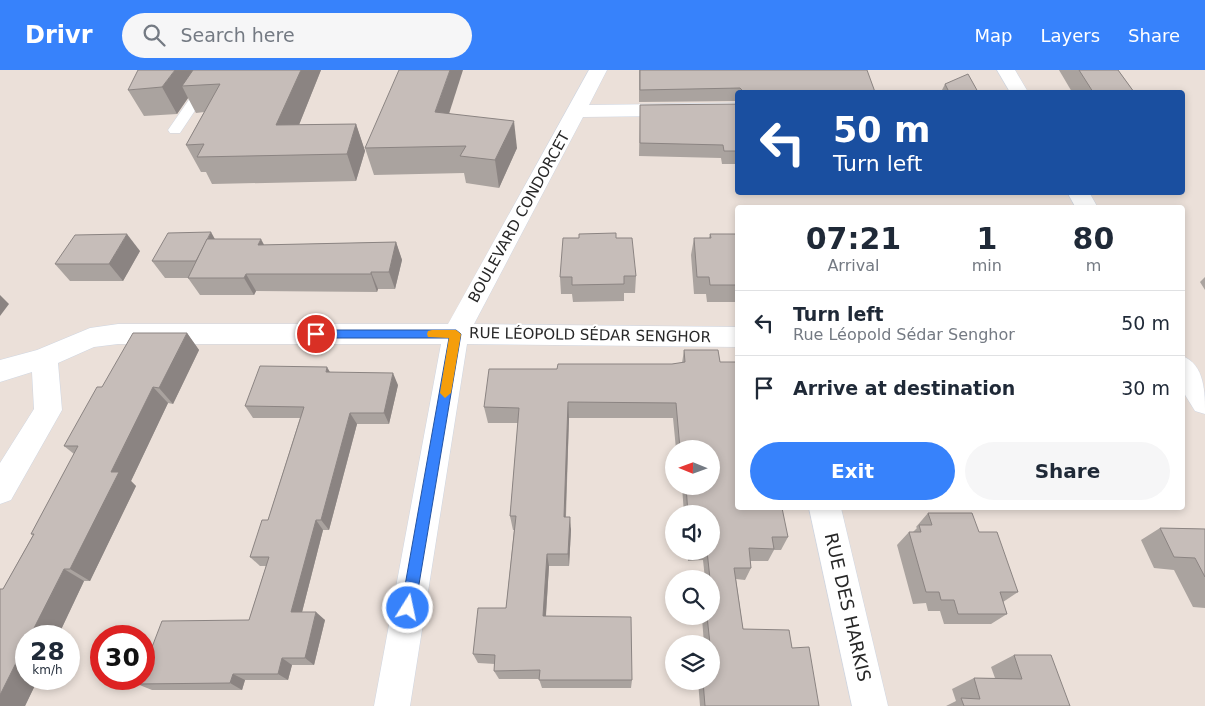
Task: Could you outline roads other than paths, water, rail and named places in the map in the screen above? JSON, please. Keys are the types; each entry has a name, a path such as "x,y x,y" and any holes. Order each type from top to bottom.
{"street":[{"name":"BOULEVARD CONDORCET","path":"392,706 456,334 598,70"},
{"path":"1006,70 1018,90"},
{"path":"577,110 735,109"},
{"name":"RUE LÉOPOLD SÉDAR SENGHOR","path":"0,371 44,358 90,338 118,334 456,334 735,337"},
{"path":"0,490 48,410 44,358"},
{"path":"1185,371 1205,404"},
{"name":"RUE DES HARKIS","path":"826,510 870,706"}],"lane":[{"path":"175,130 208,81 230,80 243,74 246,70"}]}
